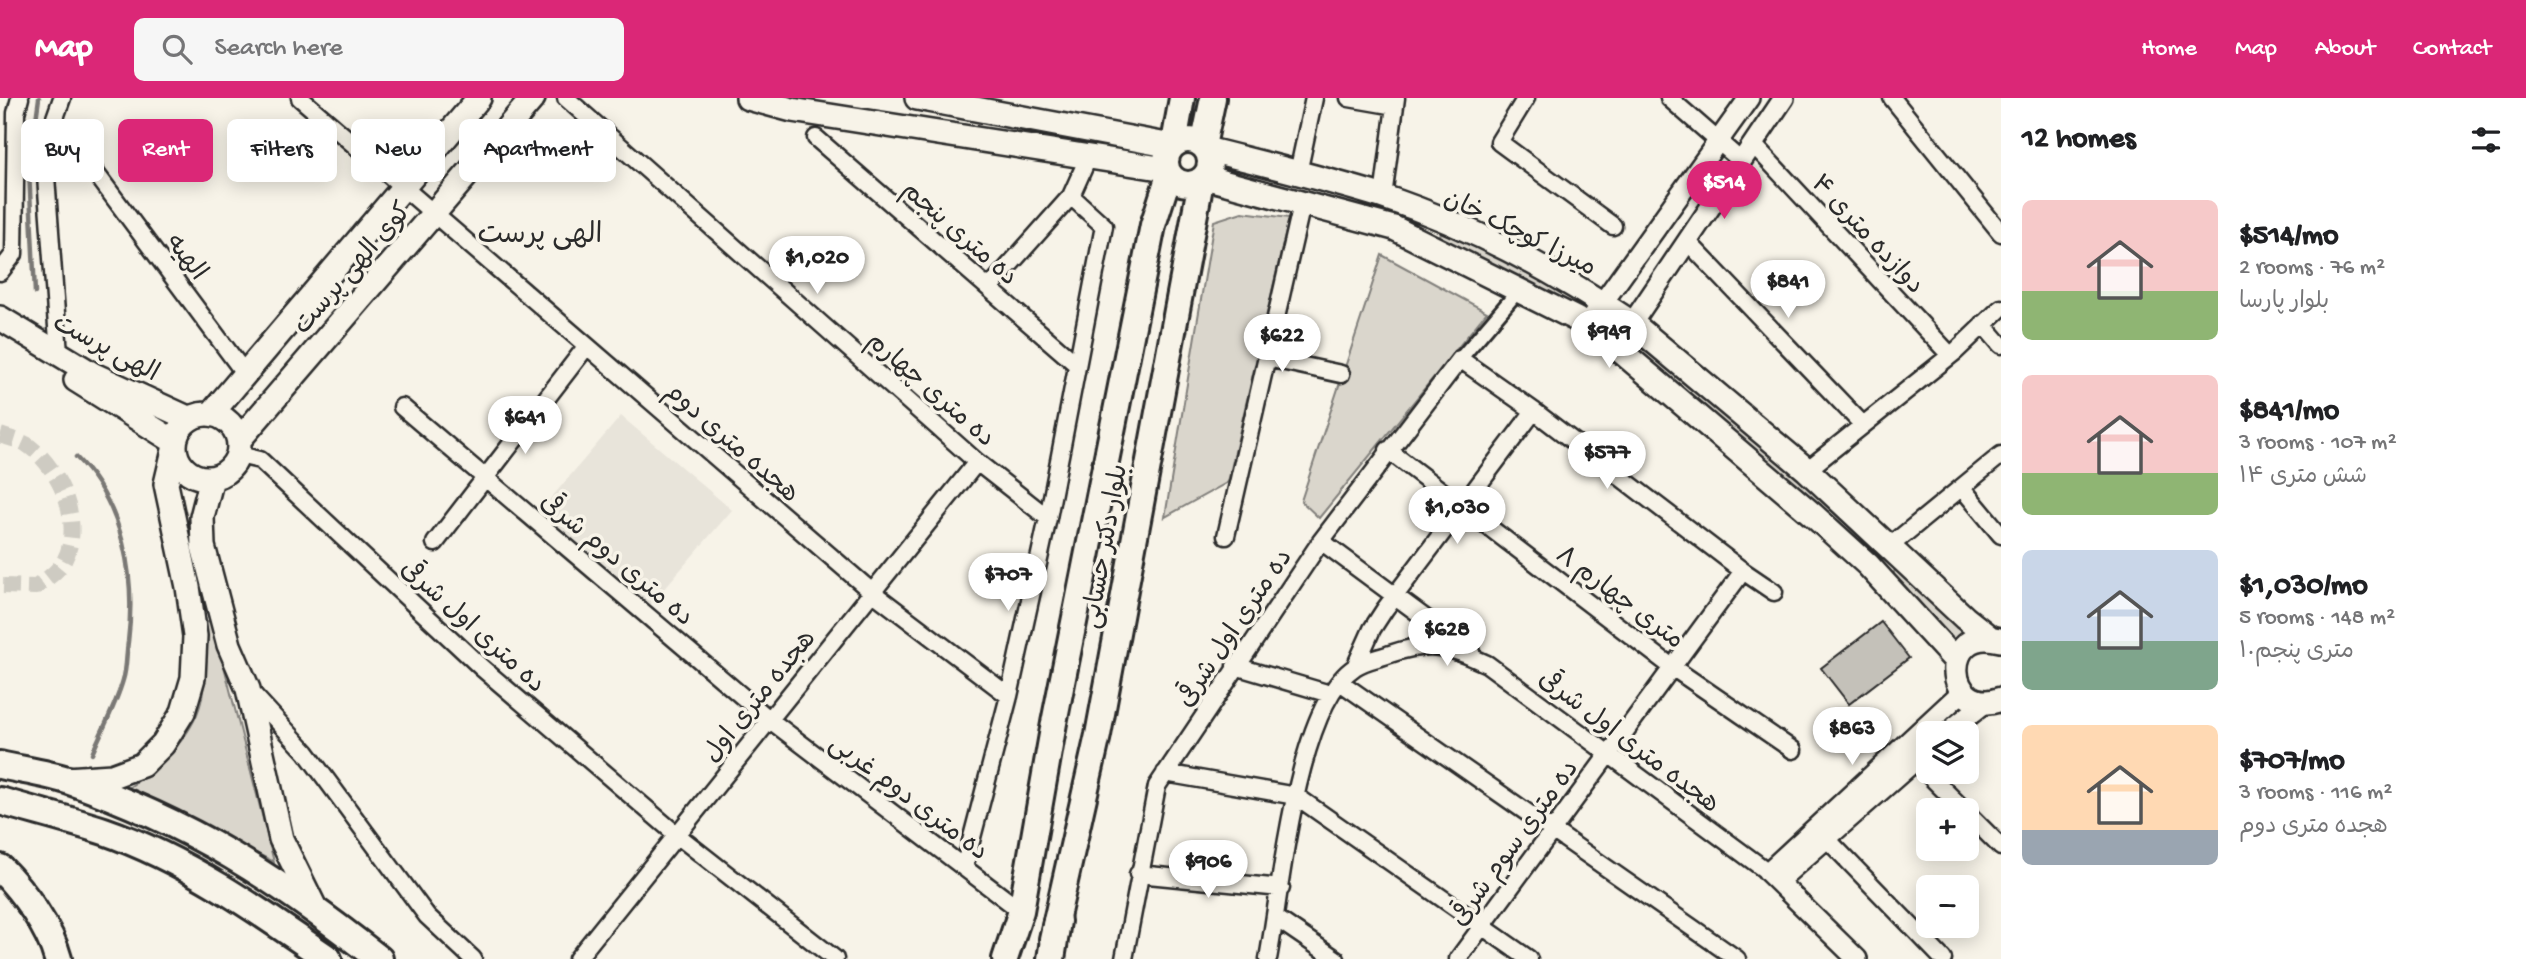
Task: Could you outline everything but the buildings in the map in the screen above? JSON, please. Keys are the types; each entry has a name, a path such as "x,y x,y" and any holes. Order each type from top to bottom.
{"highway":[{"path":"0,765 64,779 161,816 237,856 315,908 379,959"},
{"path":"0,802 106,832 180,865 262,913 328,959"},
{"path":"0,869 12,880 55,945 58,959"},
{"path":"1051,959 1057,921"}],"main road":[{"name":"کوی الهی پرست","path":"201,417 245,374 479,98"},
{"name":"کوی الهی پرست","path":"239,447 533,98"},
{"path":"748,98 792,110 1088,158 1171,158 1187,139 1204,148"},
{"path":"917,98 1171,158"},
{"name":"بلوار دکتر حسابی","path":"1005,959 1021,911 1054,723 1150,239 1171,158 1182,98"},
{"path":"1171,158 1184,184 1203,179 1210,164 1204,148 1213,98"},
{"name":"میرزا کوچک خان","path":"1204,148 1392,200 1538,265 1603,303 1632,323 1807,470 1965,618 1998,639"},
{"name":"بلوار دکتر حسابی","path":"1046,959 1057,921 1098,735 1203,179"},
{"name":"میرزا کوچک خان","path":"1203,179 1394,228 1586,326 1616,347 1868,565 1956,661"},
{"path":"1392,200 1394,228"},
{"path":"1432,246 1442,221"},
{"name":"الهی پرست","path":"0,318 94,375 201,417"},
{"name":"الهی پرست","path":"0,336 175,444"},
{"path":"64,779 112,776 142,765 163,744 183,712 193,678 195,636 166,484 175,444 183,425 201,417 230,424 239,447 229,470 212,478 191,474 182,466 175,444"},
{"path":"212,478 202,517 203,546 229,645 248,689 281,839 315,908"},
{"path":"1993,701 1963,691 1955,671 1956,661 1968,643 1998,639"}],"street":[{"path":"0,272 14,254 16,113 20,98"},
{"path":"59,354 44,149 62,98"},
{"name":"هجده متری دوم","path":"300,98 432,215 872,592 1009,696"},
{"name":"ده متری چهارم","path":"566,98 977,461 1048,518"},
{"path":"1298,173 1314,98"},
{"path":"1349,98 1396,102 1392,200"},
{"path":"1526,98 1499,142 1613,226"},
{"path":"1670,98 1695,117 1718,144 1741,161"},
{"path":"1586,326 1749,98"},
{"path":"1616,347 1784,98"},
{"path":"1892,98 2001,233"},
{"name":"ده متری پنجم","path":"816,138 1075,363"},
{"name":"دوازده متری ۴","path":"1753,144 1950,355"},
{"path":"989,288 1071,197 1088,158"},
{"name":"الهیه","path":"102,182 245,374"},
{"path":"964,868 1009,696 1048,518 1075,363 1104,226 1071,197"},
{"path":"1226,536 1302,204"},
{"path":"1687,241 1863,425"},
{"path":"1519,290 1461,359 1534,411 1742,571 1774,592"},
{"path":"1807,470 1950,355 2001,308"},
{"path":"1983,324 2001,345"},
{"path":"436,543 586,347"},
{"path":"1267,358 1341,374"},
{"name":"ده متری اول شرقی","path":"1124,959 1138,874 1157,786 1321,541 1388,450 1461,359"},
{"name":"ده متری دوم شرقی","path":"402,407 770,720"},
{"path":"1355,667 1372,629 1534,411"},
{"name":"ده متری اول شرقی","path":"239,447 260,460 482,668 677,835 835,959"},
{"name":"۸ متری چهارم","path":"1388,450 1672,667 1793,750"},
{"path":"1890,546 2001,456"},
{"name":"هجده متری اول","path":"577,959 977,461"},
{"path":"1962,488 2001,535"},
{"path":"1321,541 1487,664"},
{"name":"ده متری سوم شرقی","path":"1458,959 1742,571"},
{"name":"هجده متری اول شرقی","path":"1268,959 1296,796 1314,727 1335,688 1355,667 1421,645 1462,653 1487,664 1773,876"},
{"path":"1236,666 1335,688 1552,831 1737,959"},
{"path":"248,689 306,752 427,916 473,959"},
{"path":"1773,876 1963,691"},
{"path":"1964,721 1993,701"},
{"name":"ده متری دوم غربی","path":"770,720 1021,911"},
{"path":"1773,876 1828,840 1916,760"},
{"path":"1165,773 1296,796 1529,959"},
{"path":"1944,784 1955,798"},
{"path":"1979,825 2001,847"},
{"path":"1828,840 1943,959"},
{"path":"1138,874 1281,888"},
{"path":"1773,876 1856,959"},
{"path":"1276,918 1336,959"}],"shaded area":[{"path":"1242,212 1289,218 1228,482 1165,517 1214,221"},
{"path":"1442,228 1585,298 1573,317 1434,247"},
{"path":"1382,255 1487,312 1319,518 1301,501"},
{"path":"1633,330 1869,536 1857,547 1621,351"},
{"path":"621,416 732,510 650,605 540,511"},
{"path":"1895,569 1910,572 1967,626 1953,642 1891,582"},
{"path":"212,619 274,862 128,788 172,751 190,728 201,702 204,684 203,625"}],"waterway":[{"path":"35,293 29,171 39,98"},
{"path":"76,457 106,497 116,519 128,568 130,592 124,675 117,699 92,754"}],"tunnel":[{"path":"0,435 26,444 49,466 65,496 72,530 64,561 47,579 36,587 0,586"}],"district":[{"name":"الهی پرست","path":"540,232"}]}
